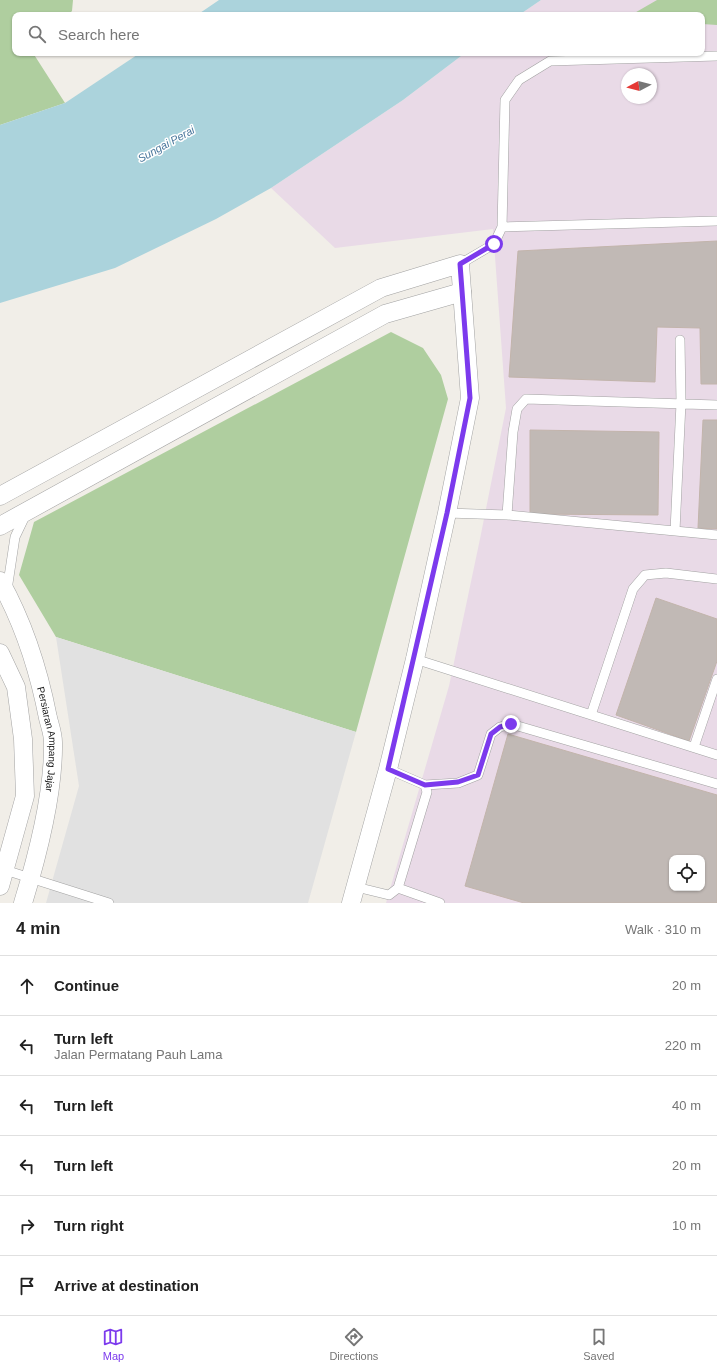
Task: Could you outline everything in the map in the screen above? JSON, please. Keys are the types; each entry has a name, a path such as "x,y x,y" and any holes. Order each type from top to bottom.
{"street":[{"path":"0,496 381,288 460,264 470,398 447,513 415,659 388,769 354,895"},
{"path":"0,526 386,314 462,292"},
{"name":"Persiaran Ampang Jajar","path":"4,587 28,647 44,698 53,741 48,803 31,878 23,903"},
{"path":"0,653 16,687 23,739 25,796 2,878"}],"lane":[{"path":"460,264 494,244 502,227 505,100 519,80 550,61 717,56"},
{"path":"502,227 717,221"},
{"path":"675,531 680,403 680,340"},
{"path":"507,515 513,432 517,409 526,399 717,405"},
{"path":"4,587 15,536 27,511"},
{"path":"447,513 507,515 717,535"},
{"path":"591,715 633,590 645,575 666,573 717,579"},
{"path":"415,659 717,755"},
{"path":"694,748 717,679"},
{"path":"388,769 425,785 458,782 478,775 491,734 500,727 511,724 717,784"},
{"path":"354,895 389,895 398,888 427,792 425,785"},
{"path":"2,878 31,878 109,903"},
{"path":"398,888 440,903"}],"shaded area":[{"path":"541,0 717,0 717,903 386,903 449,686 506,408 493,229 335,248 271,188 403,100 461,56 705,56 705,12 523,12"},
{"path":"56,637 356,732 308,903 46,903 79,786"}],"green space":[{"path":"0,0 73,0 71,12 12,12 12,56 35,56 65,103 0,125"},
{"path":"657,0 717,0 717,25 705,24 705,12 636,12"},
{"path":"391,332 423,348 441,375 448,399 356,732 56,637 19,575 34,522"}],"water":[{"path":"219,0 541,0 523,12 201,12"},
{"name":"Sungai Perai","path":"136,56 461,56 403,100 271,188 216,219 115,268 0,303 0,125 65,103"}],"building":[{"path":"717,241 717,384 701,384 700,328 657,327 655,382 509,377 518,251"},
{"path":"703,420 717,420 717,529 698,528"},
{"path":"530,430 659,432 658,515 530,514"},
{"path":"656,598 717,619 717,661 689,741 616,715"},
{"path":"508,734 717,795 717,903 524,903 465,886"}],"route":[{"path":"494,244 460,264 470,398 447,513 415,659 388,769 425,785 458,782 478,775 491,734 500,727 511,724"}]}
